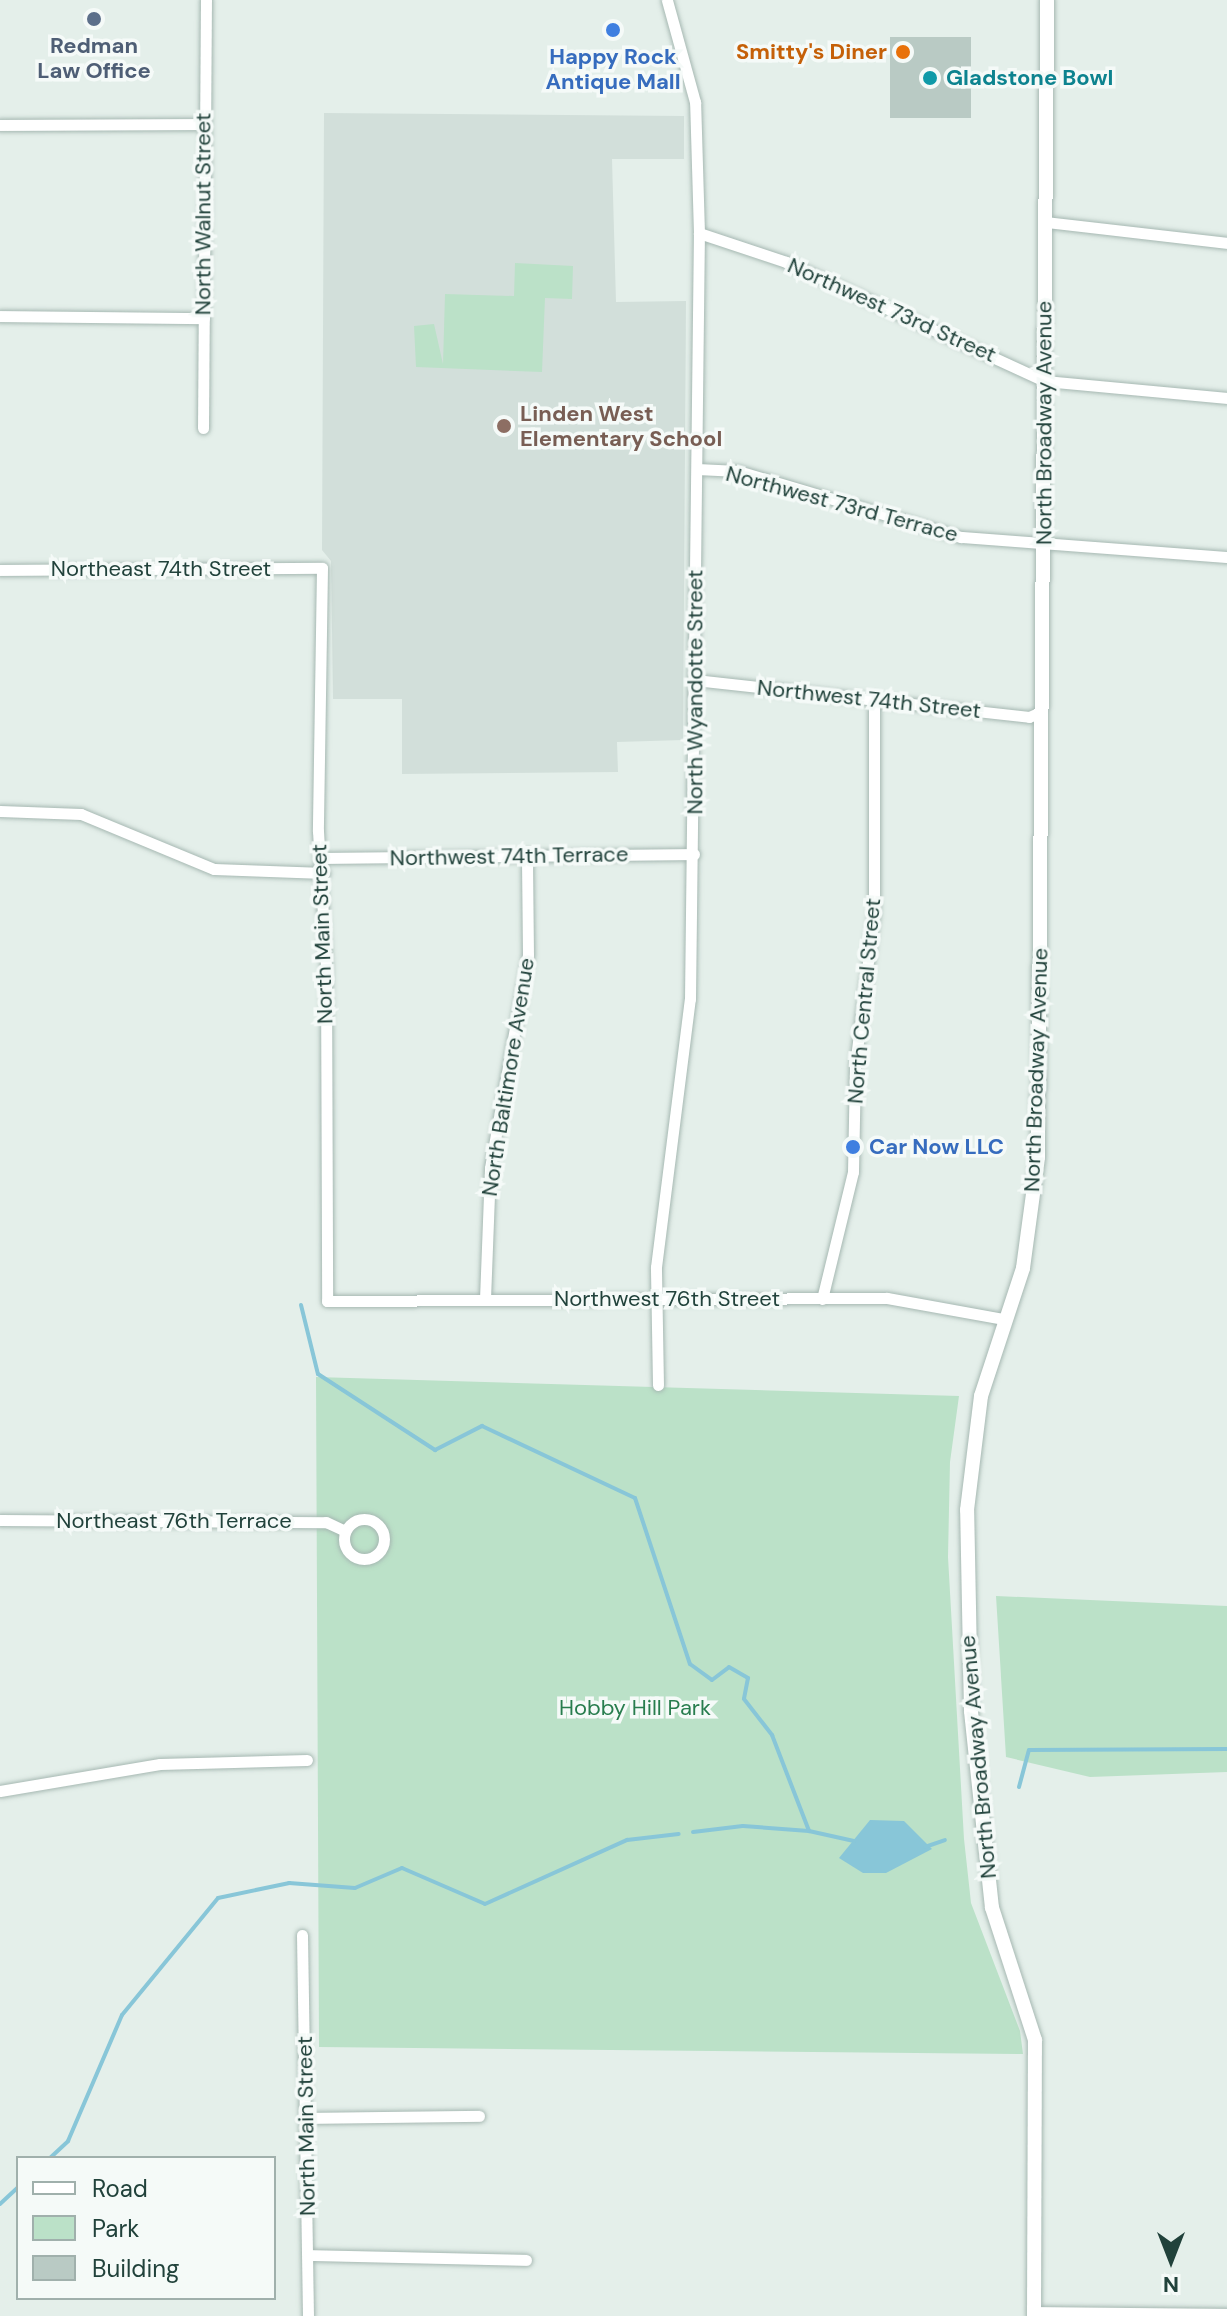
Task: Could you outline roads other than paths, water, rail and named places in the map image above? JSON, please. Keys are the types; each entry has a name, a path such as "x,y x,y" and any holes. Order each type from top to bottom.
{"street":[{"name":"North Walnut Street","path":"203,428 202,124 206,0"},
{"name":"North Wyandotte Street","path":"658,1385 657,1255 690,999 699,233 695,102 667,0"},
{"name":"North Broadway Avenue","path":"1034,2314 1035,2040 992,1908 967,1642 972,1443 1004,1319 1023,1268 1038,1157 1047,0"},
{"path":"0,125 202,124"},
{"path":"1046,222 1227,243"},
{"name":"Northwest 73rd Street","path":"699,233 786,262 1045,381 1144,385 1227,398"},
{"path":"0,316 204,318"},
{"name":"Northwest 73rd Terrace","path":"697,469 738,471 930,531 1043,547 1227,557"},
{"name":"Northeast 74th Street","path":"0,570 322,568"},
{"name":"North Main Street","path":"322,568 318,831 324,858 327,1301"},
{"name":"Northwest 74th Street","path":"695,680 1029,717 1041,712"},
{"name":"North Central Street","path":"822,1299 853,1172 855,1066 874,914 874,699"},
{"path":"0,811 81,814 214,869 324,873"},
{"name":"North Baltimore Avenue","path":"485,1299 490,1168 528,955 527,854"},
{"name":"Northwest 74th Terrace","path":"324,858 694,854"},
{"name":"Northwest 76th Street","path":"327,1301 918,1301 1004,1319"},
{"name":"Northeast 76th Terrace","path":"0,1520 326,1522 345,1531"},
{"path":"0,1791 147,1765 307,1760"},
{"name":"North Main Street","path":"302,1935 308,2316"},
{"path":"307,2118 479,2116"},
{"path":"308,2255 526,2260"},
{"path":"1034,2314 1227,2314"}],"water":[{"path":"870,1820 904,1821 932,1849 886,1873 863,1873 839,1858"}],"waterway":[{"path":"301,1305 318,1374 435,1450 482,1426 635,1498 690,1664 712,1680 729,1667 748,1678 744,1699 772,1735 809,1831 854,1841"},
{"path":"1019,1787 1029,1750 1227,1749"},
{"path":"693,1832 743,1826 809,1831"},
{"path":"52,2156 68,2141 122,2015 218,1898 289,1883 355,1888 402,1868 485,1904 627,1840 679,1834"},
{"path":"925,1847 945,1840"},
{"path":"0,2204 16,2189"}],"place":[{"name":"Redman Law Office","path":"94,19"},
{"name":"Happy Rock Antique Mall","path":"613,30"},
{"name":"Smitty's Diner","path":"903,52"},
{"name":"Gladstone Bowl","path":"930,78"},
{"name":"Linden West Elementary School","path":"504,426"},
{"name":"Car Now LLC","path":"853,1147"}],"park label":[{"name":"Hobby Hill Park","path":"635,1708"}]}
